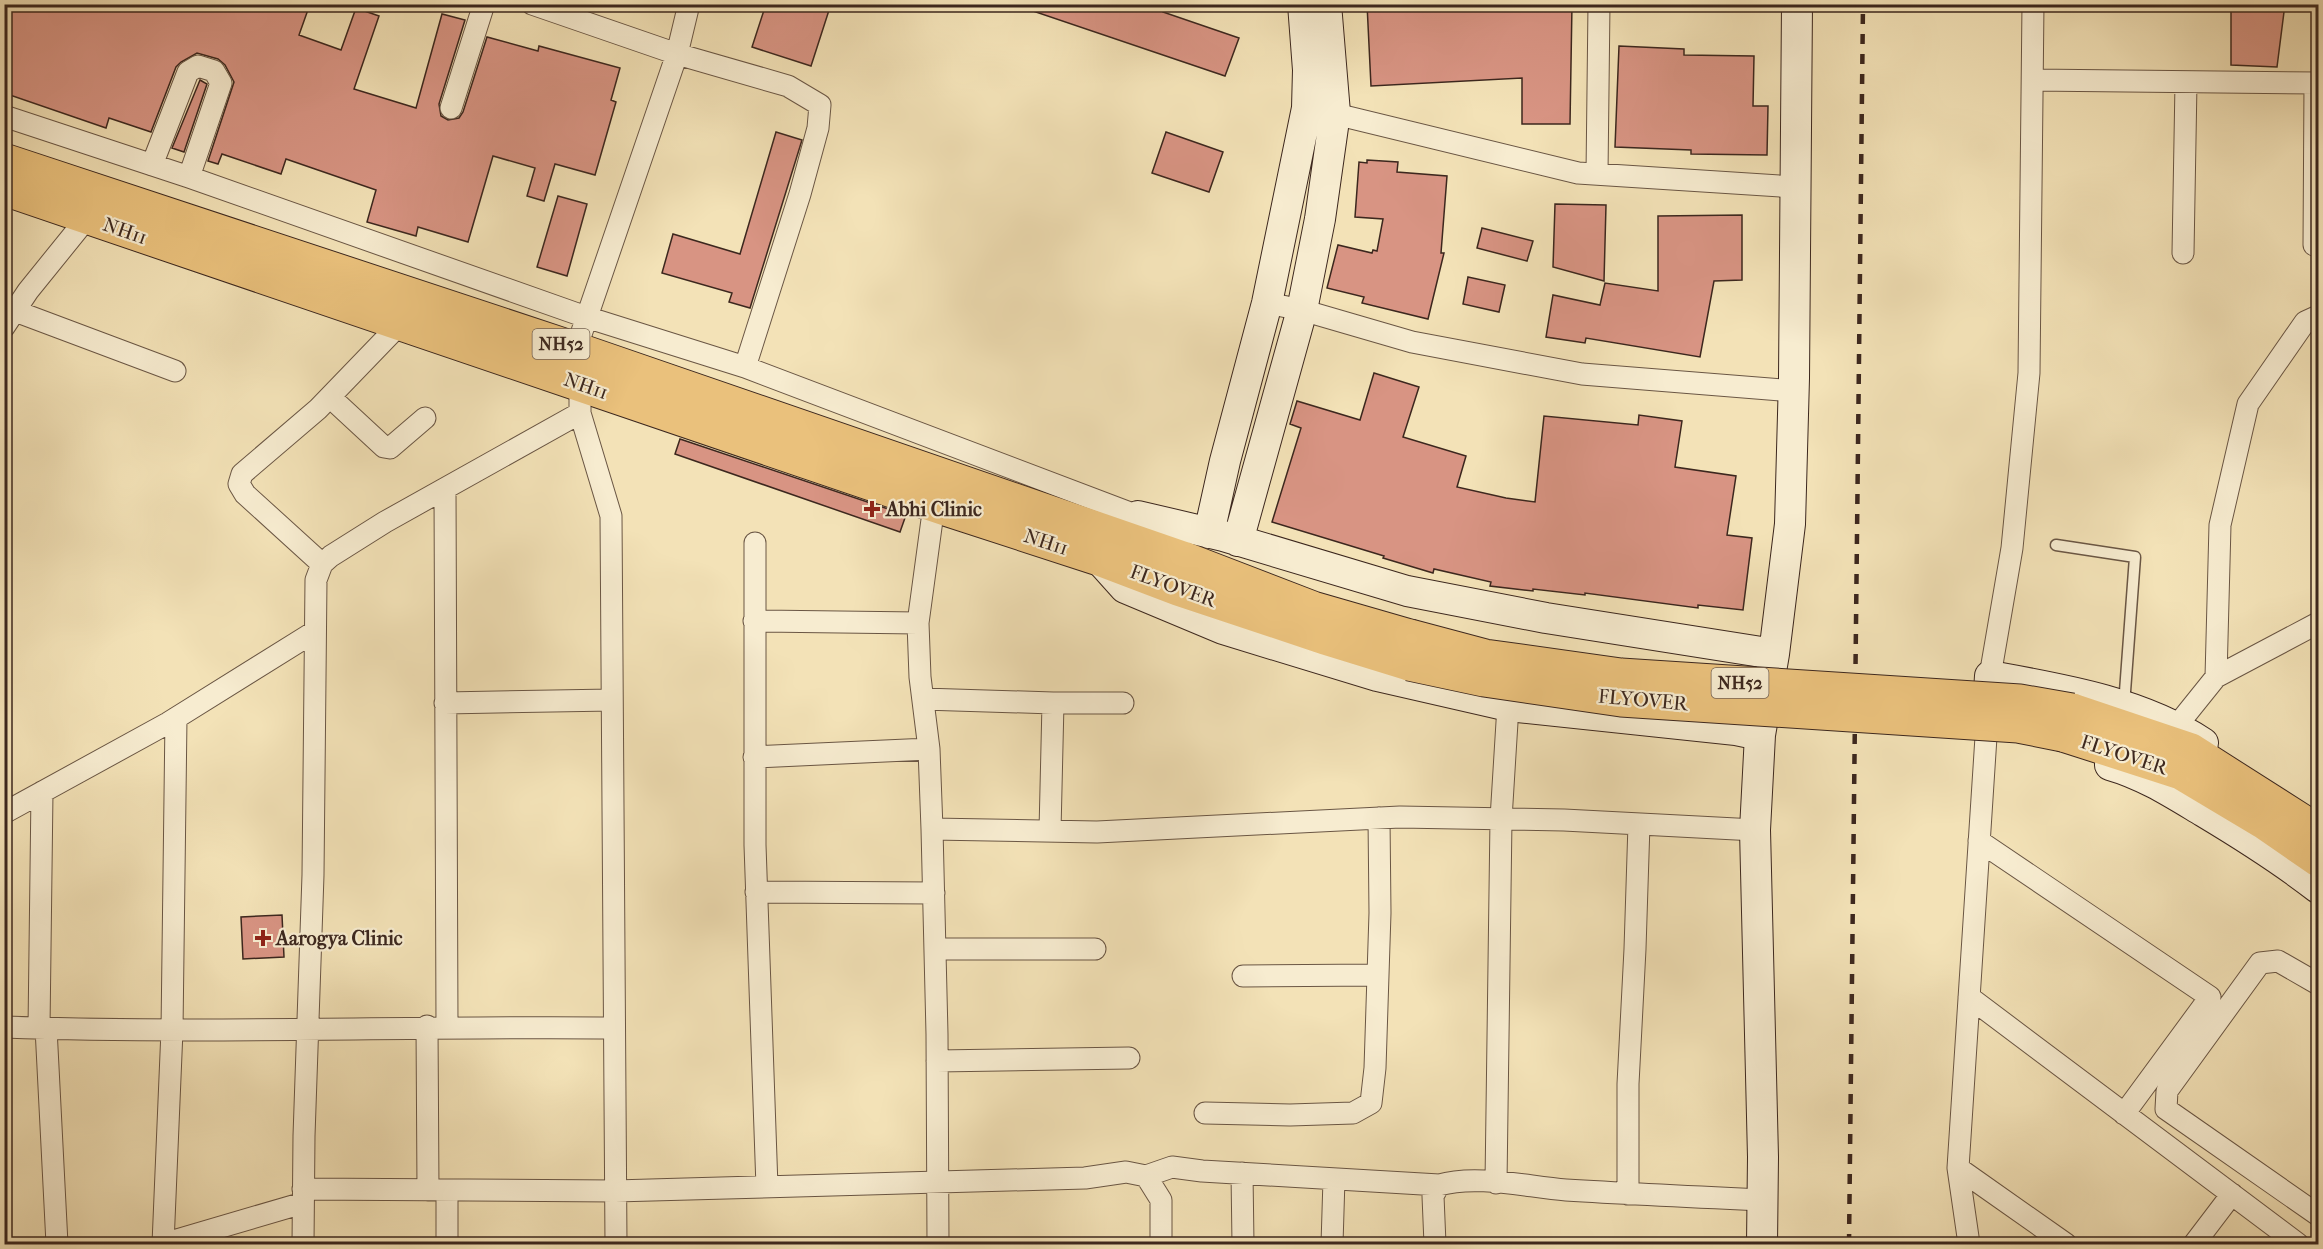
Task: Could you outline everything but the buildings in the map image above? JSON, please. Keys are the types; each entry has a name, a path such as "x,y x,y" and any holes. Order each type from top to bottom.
{"highway":[{"name":"NH52","path":"4,160 576,349 1117,537"},
{"name":"NH11","path":"4,189 400,324 580,398 934,505 1117,537"},
{"name":"FLYOVER","path":"1117,537 1183,558 1313,608 1484,680 1621,700 2018,726 2073,738 2181,773 2263,822 2319,860"},
{"name":"FLYOVER","path":"1409,650 1485,656 1621,675 2020,701 2072,710 2191,750 2319,831"}],"street":[{"path":"451,108 484,4"},
{"path":"532,4 677,54 788,86 819,105 818,128 800,195 745,367"},
{"path":"616,1245 611,516 580,398 576,349 677,54 689,4"},
{"path":"1209,533 1267,303 1321,110 1308,70 1303,4"},
{"path":"1238,541 1302,310 1320,219 1321,110 1326,4"},
{"path":"1597,174 1599,4"},
{"path":"1762,1245 1759,909 1755,830 1760,735 1774,654 1790,524 1794,391 1797,4"},
{"path":"1969,1245 1958,1168 1990,676 2012,548 2029,373 2033,4"},
{"path":"152,165 188,72 198,66 214,71 221,83 189,177"},
{"path":"2033,80 2317,83 2314,245"},
{"path":"2183,253 2187,83"},
{"path":"1321,110 1578,173 1794,187"},
{"path":"4,116 189,177 586,317 745,367 1117,537 1209,533 1407,591 1546,618 1774,654"},
{"path":"87,218 10,319 175,371"},
{"path":"1267,303 1302,310 1412,342 1582,374 1794,391"},
{"path":"2216,677 2220,525 2248,404 2305,322 2319,316"},
{"path":"322,564 245,494 239,484 242,474 330,397 400,324"},
{"path":"330,397 384,447 390,448 425,418"},
{"path":"303,1245 313,887 316,580 322,564 331,556 385,522 445,490 580,398"},
{"path":"445,490 445,703 437,1026 437,1190 447,1245"},
{"path":"934,505 918,623 922,699 929,749 932,829 938,1245"},
{"path":"1117,537 1125,588 1223,628 1377,676 1508,706 1736,730 1760,735"},
{"path":"755,543 756,892 766,1187"},
{"path":"754,621 918,623"},
{"path":"2175,728 2216,677 2319,623"},
{"path":"4,813 176,718 314,632"},
{"path":"1990,676 2063,689 2124,707 2175,728 2194,737 2319,814"},
{"path":"2054,748 2063,689"},
{"path":"922,699 1053,704 1123,703"},
{"path":"445,703 612,700"},
{"path":"1050,831 1053,704"},
{"path":"1496,1182 1501,819 1508,706"},
{"path":"176,718 172,1030 163,1245 303,1196 437,1190 615,1191 1085,1178 1126,1172 1146,1176 1172,1167 1439,1185 1452,1182 1496,1182 1628,1194 1762,1200"},
{"path":"1986,737 2054,748 2124,769 2171,790 2277,856 2319,888"},
{"path":"754,757 929,749"},
{"path":"42,792 42,1028 57,1245"},
{"path":"932,829 1097,832 1379,818 1501,819 1755,830"},
{"path":"1205,1113 1290,1115 1353,1113 1371,1103 1375,1068 1380,913 1379,818"},
{"path":"1628,1194 1628,1084 1639,824"},
{"path":"1979,841 2210,997 2124,1114"},
{"path":"756,892 934,893"},
{"path":"935,949 1095,950"},
{"path":"2319,984 2278,961 2260,963 2167,1091 2166,1109 2319,1215"},
{"path":"1243,976 1377,975"},
{"path":"1969,997 2298,1245"},
{"path":"4,1027 172,1030 437,1026 614,1028"},
{"path":"937,1061 1129,1058"},
{"path":"1958,1168 2066,1245"},
{"path":"1242,1173 1243,1245"},
{"path":"1146,1176 1161,1200 1161,1245"},
{"path":"1332,1245 1334,1179"},
{"path":"1435,1245 1433,1196 1439,1185"},
{"path":"2194,1245 2232,1194"}],"lane":[{"path":"2056,545 2135,558 2124,707"}],"railway":[{"path":"1849,1244 1863,4"}],"place":[{"name":"Abhi Clinic","path":"872,509"},
{"name":"Aarogya Clinic","path":"263,938"}]}
